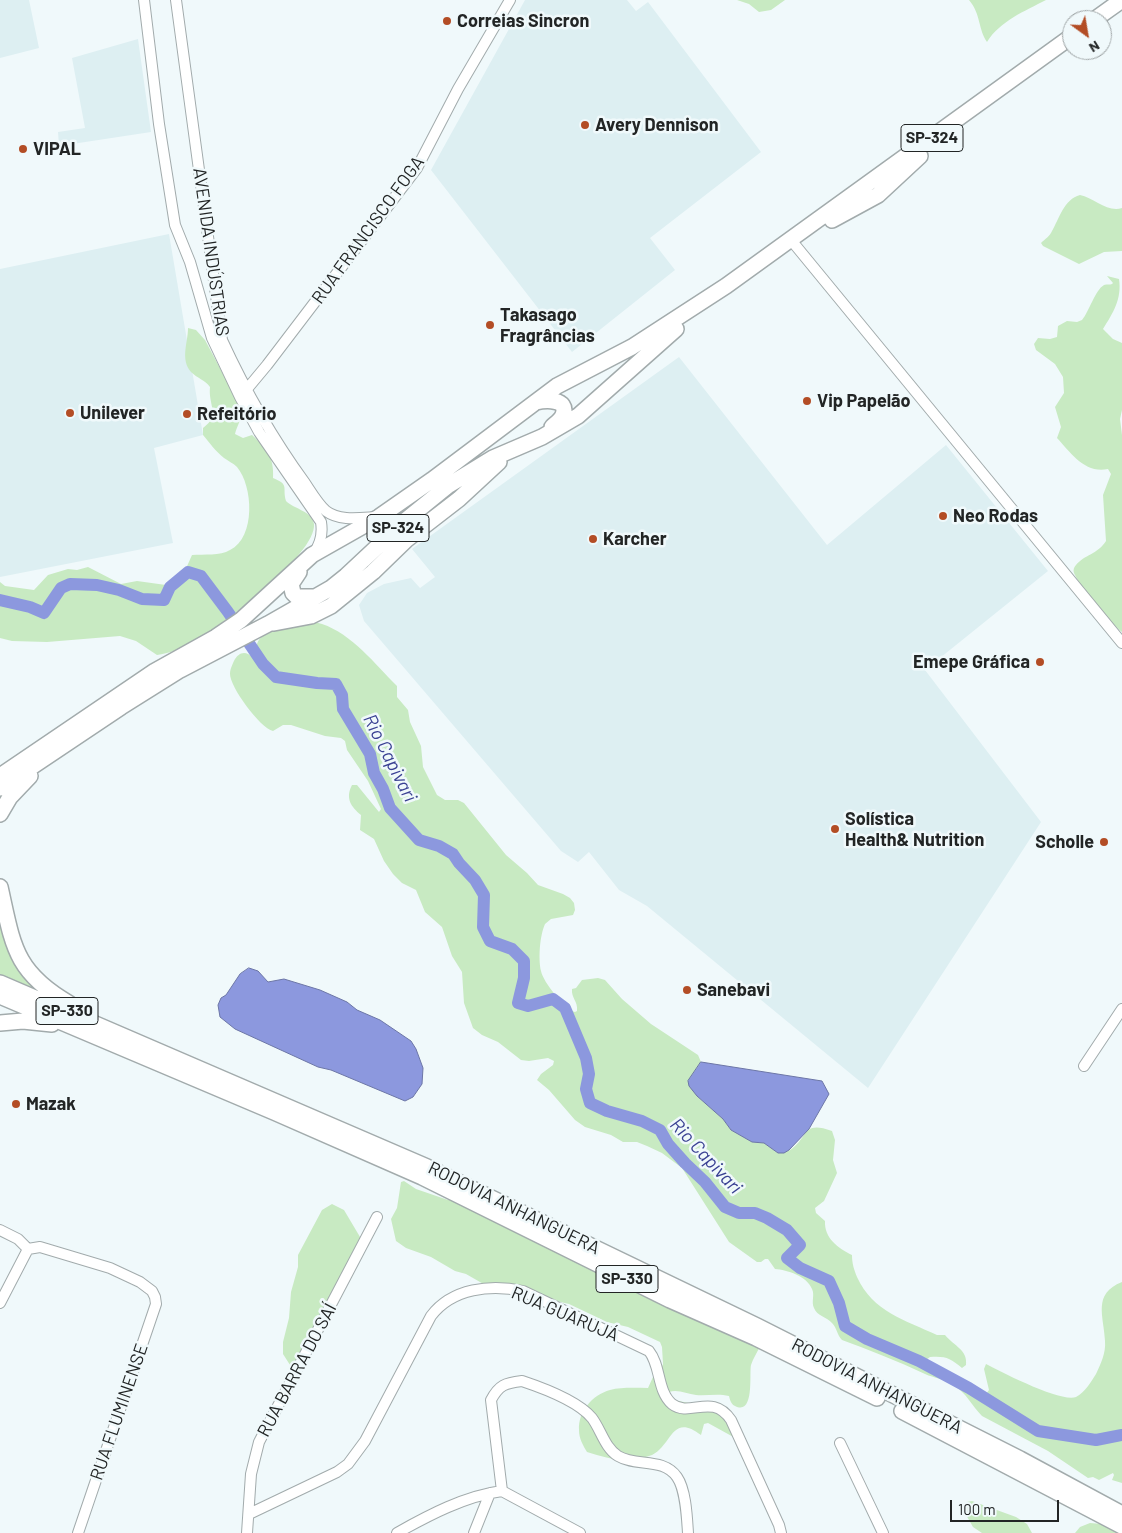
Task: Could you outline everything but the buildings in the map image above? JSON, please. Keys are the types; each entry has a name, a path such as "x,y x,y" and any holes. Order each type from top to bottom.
{"highway":[{"path":"1108,10 1122,0"},
{"name":"SP-324","path":"220,642 241,620 312,555 379,517 432,480 557,386 656,332 726,286 1062,43"},
{"name":"SP-324","path":"0,788 155,671 220,642 264,626 316,597 346,576 407,519 449,485 493,458 542,437 564,425 592,404 726,286"},
{"path":"534,403 551,399 560,404 564,412 562,418 542,437"},
{"path":"264,626 311,616 331,606 373,572 425,524 459,499 515,448"},
{"path":"312,555 292,580 291,587 293,593 297,596 316,597"},
{"path":"0,767 71,734"},
{"path":"0,814 18,787 71,734"},
{"name":"SP-324","path":"0,776 71,734"},
{"path":"0,887 13,942 19,957 30,974 55,996 130,1044"},
{"name":"RODOVIA ANHANGUERA","path":"0,983 422,1177 662,1296 756,1338 887,1402 1122,1526"},
{"name":"RODOVIA ANHANGUERA","path":"0,996 130,1044 427,1167 757,1326 1020,1459 1122,1514"},
{"path":"0,1023 23,1021 51,1024 130,1044"}],"street":[{"name":"AVENIDA INDÚSTRIAS","path":"144,0 159,124 175,225 190,262 212,338 243,394 326,511 341,518 379,517"},
{"name":"AVENIDA INDÚSTRIAS","path":"176,0 222,340 259,432 321,522 323,531 321,540 312,555"},
{"name":"RUA FRANCISCO FOGA","path":"243,394 343,267 417,168 458,89 510,0"},
{"path":"797,236 1122,643"},
{"path":"1084,1066 1122,1009"},
{"name":"RUA BARRA DO SAÍ","path":"247,1533 250,1474 259,1442 377,1216"},
{"path":"0,1230 18,1239 28,1249 0,1303"},
{"name":"RUA FLUMINENSE","path":"28,1249 40,1247 110,1268 140,1282 152,1291 155,1297 156,1304 78,1533"},
{"name":"RUA GUARUJÁ","path":"249,1514 337,1472 348,1464 365,1441 437,1308 456,1296 489,1287 523,1291 649,1351 654,1359 666,1396 676,1406 682,1408 714,1407 722,1409 732,1420 780,1525 781,1533"},
{"path":"502,1491 491,1400 499,1388 522,1380 578,1405 593,1420 611,1450 618,1456 658,1464 670,1470 677,1477 684,1494 688,1533"},
{"path":"840,1443 882,1533"},
{"path":"397,1533 441,1510 490,1493 502,1491 580,1533"},
{"path":"474,1533 490,1493"}],"shaded area":[{"path":"0,0 29,0 39,48 0,58"},
{"path":"525,0 627,0 636,11 648,2 761,152 650,238 675,270 572,352 431,170"},
{"path":"138,39 151,132 59,146 58,132 85,128 72,58"},
{"path":"169,234 203,435 154,448 173,543 0,577 0,269"},
{"path":"679,357 827,545 946,445 1048,571 925,670 1041,822 868,1088 647,906 619,890 589,852 578,862 561,851 364,621 359,605 367,593 384,584 411,578 420,588 435,577 412,549"}],"green space":[{"path":"737,0 785,0 771,10 759,12 749,4"},
{"path":"969,0 1046,0 1006,22 987,42 976,11"},
{"path":"1080,195 1106,207 1122,208 1122,251 1104,252 1079,264 1043,246 1041,243 1051,233 1066,205 1074,197"},
{"path":"1107,276 1119,279 1120,286 1118,299 1103,329 1113,339 1122,343 1122,410 1120,419 1122,435 1122,632 1089,596 1074,574 1075,566 1099,549 1106,541 1103,495 1111,474 1108,469 1092,468 1079,461 1057,438 1061,427 1055,407 1064,393 1063,377 1055,364 1036,350 1034,344 1038,338 1050,339 1057,337 1058,326 1067,321 1077,322 1082,320 1101,288 1104,285 1113,283"},
{"path":"188,328 196,330 205,340 238,402 241,416 235,434 243,438 252,435 266,449 271,459 273,478 284,485 286,501 306,513 313,520 311,537 300,554 263,590 221,624 186,646 174,651 157,655 136,641 120,636 47,642 12,641 0,638 0,582 5,586 34,590 48,575 68,569 77,570 88,567 121,584 137,581 166,585 184,573 192,555 226,552 238,543 244,534 248,523 249,511 249,498 246,486 237,467 221,456 203,435 203,428 213,414 210,387 191,372 186,362 185,351"},
{"path":"303,622 322,624 343,635 362,650 397,686 397,697 408,710 410,722 421,746 423,767 437,795 445,800 458,800 464,803 506,855 538,885 563,894 574,903 575,910 573,915 551,919 545,924 540,947 541,971 560,1001 575,1012 577,1011 572,989 576,988 582,980 598,978 605,980 622,999 651,1024 698,1055 701,1062 689,1081 697,1096 723,1119 731,1130 752,1142 764,1143 778,1153 790,1150 810,1129 822,1128 832,1131 835,1140 833,1160 837,1173 824,1201 815,1208 816,1213 825,1221 825,1227 833,1242 852,1255 857,1277 872,1299 891,1314 937,1335 945,1335 963,1352 966,1360 966,1365 962,1368 944,1357 930,1357 926,1360 927,1364 980,1393 986,1394 989,1390 984,1369 986,1364 1017,1380 1058,1396 1076,1397 1085,1390 1096,1374 1104,1354 1103,1299 1113,1287 1122,1282 1122,1483 1112,1480 1113,1473 1099,1480 1093,1477 1088,1478 1048,1451 982,1416 962,1391 950,1383 842,1340 832,1323 815,1311 813,1291 806,1281 791,1272 775,1269 768,1259 757,1262 729,1242 682,1168 662,1153 647,1146 637,1142 623,1142 611,1135 585,1127 575,1120 549,1090 537,1080 541,1074 553,1065 554,1061 548,1058 529,1061 521,1060 498,1042 482,1035 473,1028 464,1003 462,972 452,956 442,927 425,912 416,890 402,883 393,874 384,861 374,839 360,830 361,815 354,809 349,798 352,785 357,785 379,812 381,809 368,781 347,750 345,741 341,738 325,736 291,725 283,725 273,731 267,728 240,697 231,680 231,668 239,655 246,653 260,663 256,649 257,644 264,635 277,628"},
{"path":"0,905 33,985 32,989 0,975"},
{"path":"404,1181 416,1189 448,1200 454,1198 760,1347 751,1365 750,1392 746,1405 741,1407 735,1406 729,1396 669,1392 669,1399 723,1410 737,1439 708,1423 704,1424 701,1435 683,1427 677,1429 657,1452 641,1458 625,1460 602,1457 587,1452 581,1442 579,1423 587,1405 603,1392 610,1390 648,1388 653,1377 663,1364 660,1342 628,1327 607,1322 569,1304 543,1298 525,1291 487,1286 431,1257 406,1248 396,1241 391,1219 397,1208 401,1182"},
{"path":"332,1204 344,1210 363,1242 302,1368 290,1365 283,1354 283,1342 289,1318 291,1292 298,1267 298,1255 322,1210"},
{"path":"972,1501 1016,1517 1027,1524 1032,1533 982,1533 973,1527 965,1513 964,1507 967,1502"},
{"path":"1090,1523 1102,1524 1121,1533 1075,1533 1080,1527"}],"water":[{"path":"249,968 258,971 268,982 284,979 320,990 347,1002 357,1010 380,1020 411,1041 423,1068 422,1084 413,1097 405,1101 331,1070 318,1067 235,1029 220,1017 218,1005 221,998 226,995 240,974"},
{"path":"701,1062 822,1081 829,1094 809,1129 789,1150 784,1153 778,1153 764,1143 752,1142 731,1130 723,1119 697,1096 689,1086 688,1081"}],"waterway":[{"name":"Rio Capivari","path":"0,600 30,607 44,613 61,588 70,584 97,585 119,590 142,599 164,600 170,587 188,572 201,576 263,664 276,677 336,684 342,695 343,709 370,754 374,773 383,789 390,808 419,840 439,846 453,854 475,880 484,895 483,927 490,941 512,949 524,961 524,978 518,1003 528,1006 553,999 565,1008 586,1058 589,1074 586,1089 590,1103 607,1111 642,1121 660,1130 668,1144 705,1182 725,1207 739,1213 755,1213 787,1230 800,1245 787,1258 800,1268 829,1281 839,1303 845,1326 867,1339 919,1361 969,1388 1038,1431 1096,1440 1122,1435"}],"place":[{"name":"Correias Sincron","path":"447,21"},
{"name":"Avery Dennison","path":"585,125"},
{"name":"VIPAL","path":"23,149"},
{"name":"Takasago Fragrâncias","path":"490,325"},
{"name":"Vip Papelão","path":"807,401"},
{"name":"Unilever","path":"70,413"},
{"name":"Refeitório","path":"187,414"},
{"name":"Neo Rodas","path":"943,516"},
{"name":"Karcher","path":"593,539"},
{"name":"Emepe Gráfica","path":"1040,662"},
{"name":"Solística Health& Nutrition","path":"835,829"},
{"name":"Scholle","path":"1104,842"},
{"name":"Sanebavi","path":"687,990"},
{"name":"Mazak","path":"16,1104"}]}
